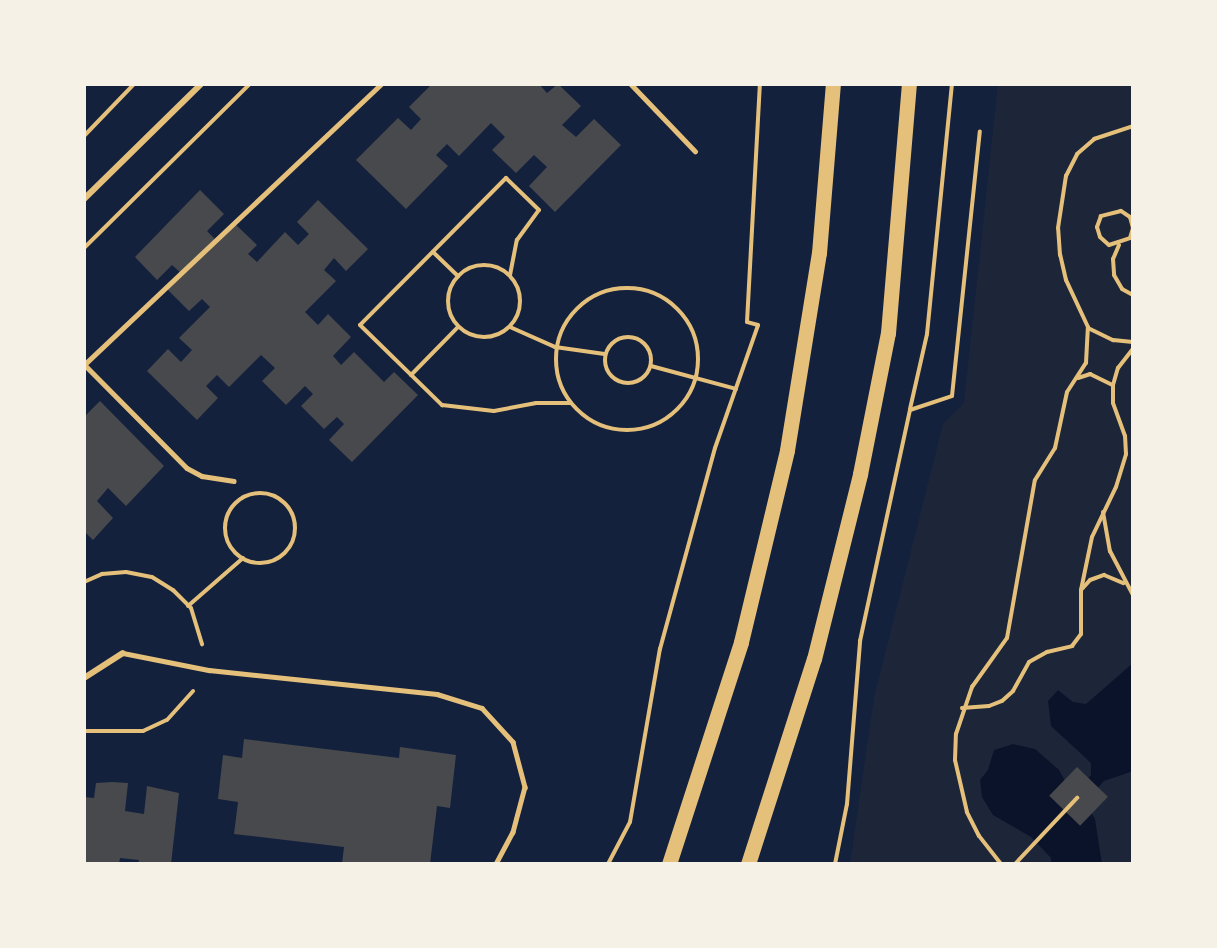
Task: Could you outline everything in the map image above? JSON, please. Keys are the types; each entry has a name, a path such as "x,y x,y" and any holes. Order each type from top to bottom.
{"main road":[{"path":"669,864 741,642 787,450 819,252 833,84"},
{"path":"748,864 814,659 860,474 888,333 909,84"}],"street":[{"path":"84,199 201,84"},
{"path":"84,678 123,653"}],"lane":[{"path":"234,481 202,476 187,468 84,364 381,84"},
{"path":"631,84 696,151"},
{"path":"123,653 209,670 437,694 482,708 513,742 525,787 513,832 496,864"}],"path":[{"path":"84,136 134,84"},
{"path":"84,248 250,84"},
{"path":"608,864 630,822 660,649 715,448 759,325 747,322 759,84"},
{"path":"835,864 847,804 860,641 927,334 952,84"},
{"path":"1001,864 979,836 959,787 956,734 962,708 1007,638 1035,480 1055,448 1061,409 1086,363 1088,327 1066,280 1060,255 1060,202 1077,154 1094,139 1133,126"},
{"path":"910,410 952,396 980,131"},
{"path":"510,275 498,267 484,265 458,276 447,302 458,327 470,335 484,338 510,327 518,315 520,301 510,275 517,240 539,210 507,178 360,325 442,405 494,411 536,403 570,403"},
{"path":"1121,211 1130,217 1133,228 1131,238 1119,245 1109,245 1100,237 1097,227 1101,216 1121,211"},
{"path":"1119,245 1113,259 1114,275 1122,288 1133,295"},
{"path":"434,252 458,276"},
{"path":"610,289 642,289 670,302 685,317 697,346 696,377 691,392 670,415 641,429 626,430 595,423 570,403 560,387 555,347 562,327 590,297 610,289"},
{"path":"411,375 458,327"},
{"path":"510,327 555,347 605,354"},
{"path":"1088,327 1113,340 1133,342"},
{"path":"621,338 633,338 644,343 651,366 645,376 634,382 622,382 611,376 605,366 605,354 610,344 621,338"},
{"path":"962,708 989,706 1002,700 1012,691 1029,662 1047,652 1072,646 1081,634 1081,590 1092,537 1116,487 1126,454 1125,436 1113,403 1113,385 1118,368 1133,349"},
{"path":"651,366 736,389"},
{"path":"1077,379 1090,374 1113,385"},
{"path":"250,495 274,496 284,502 293,518 294,536 289,546 271,561 261,563 243,558 226,539 224,528 231,507 250,495"},
{"path":"1103,512 1110,551 1133,595"},
{"path":"188,606 243,558"},
{"path":"1081,590 1090,579 1104,575 1117,578 1128,587"},
{"path":"1015,864 1077,798"}],"shaded area":[{"path":"998,84 1133,84 1133,864 850,864 874,698 943,424 964,403"},
{"path":"1133,663 1133,771 1104,781 1095,791 1090,811 1095,819 1102,864 1051,864 1051,858 1031,837 993,815 982,797 980,780 988,770 994,750 1013,744 1035,749 1059,770 1067,785 1082,786 1091,775 1091,763 1051,726 1048,701 1058,690 1073,702 1086,704"}],"building":[{"path":"432,84 539,84 547,93 558,84 581,106 562,125 576,137 594,119 621,145 555,212 529,186 547,167 534,155 516,173 492,150 505,137 491,123 459,156 447,144 436,155 448,166 406,209 356,160 398,118 411,130 421,119 409,107"},
{"path":"200,190 224,214 207,231 216,240 233,222 257,245 248,254 257,262 285,232 298,245 309,234 297,222 318,200 368,249 346,271 334,258 324,270 336,281 305,312 318,325 328,314 351,337 333,356 341,365 354,352 384,382 394,372 418,395 352,462 329,440 344,424 337,417 324,429 301,406 313,394 305,386 286,405 262,381 275,368 261,355 229,387 217,375 206,386 218,398 197,420 147,371 168,349 181,362 192,350 179,338 210,307 202,299 189,311 166,288 181,273 172,265 157,280 135,257"},
{"path":"100,401 164,466 126,506 108,488 97,501 113,518 93,540 84,531 84,417"},
{"path":"244,739 399,758 400,747 456,755 450,808 437,806 430,864 342,864 344,847 234,834 238,802 218,799 223,755 242,758"},
{"path":"1077,767 1108,797 1080,826 1049,796"},
{"path":"96,783 128,783 125,811 144,814 147,786 179,793 171,864 138,864 139,860 120,858 119,864 84,864 84,797 94,798"}]}
